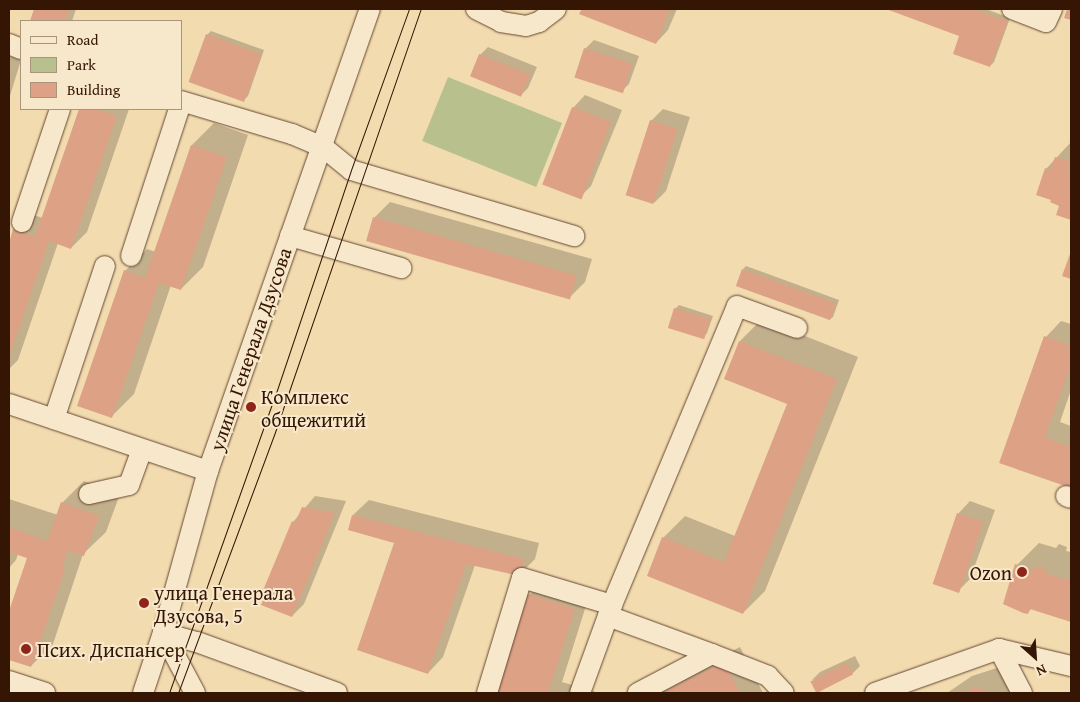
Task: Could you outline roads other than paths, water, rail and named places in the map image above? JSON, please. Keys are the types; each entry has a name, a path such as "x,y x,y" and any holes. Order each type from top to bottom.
{"street":[{"name":"улица Генерала Дзусова","path":"143,693 163,633 208,472 370,9"},
{"path":"476,9 502,22 526,26 539,22 556,9"},
{"path":"1012,9 1046,22 1052,9"},
{"path":"182,102 292,134 323,147 351,170 574,236"},
{"path":"22,222 60,110"},
{"path":"131,256 179,110"},
{"path":"290,236 401,268"},
{"path":"54,419 105,266"},
{"path":"580,693 610,611 738,306 797,328"},
{"path":"9,404 208,472"},
{"path":"89,494 129,485 142,449"},
{"path":"487,693 522,578 610,611 768,676 784,693"},
{"path":"163,633 195,693"},
{"path":"163,633 197,642 337,693"},
{"path":"999,649 1022,693"},
{"path":"878,693 999,649 1071,666"},
{"path":"638,693 712,654"},
{"path":"9,680 45,693"}],"tram line":[{"path":"169,693 276,393 351,170 409,9"},
{"path":"178,693 274,435 421,9"}],"place":[{"name":"Комплекс общежитий","path":"251,407"},
{"name":"Ozon","path":"1022,572"},
{"name":"улица Генерала Дзусова, 5","path":"144,603"},
{"name":"Псих. Диспансер","path":"26,649"}]}
